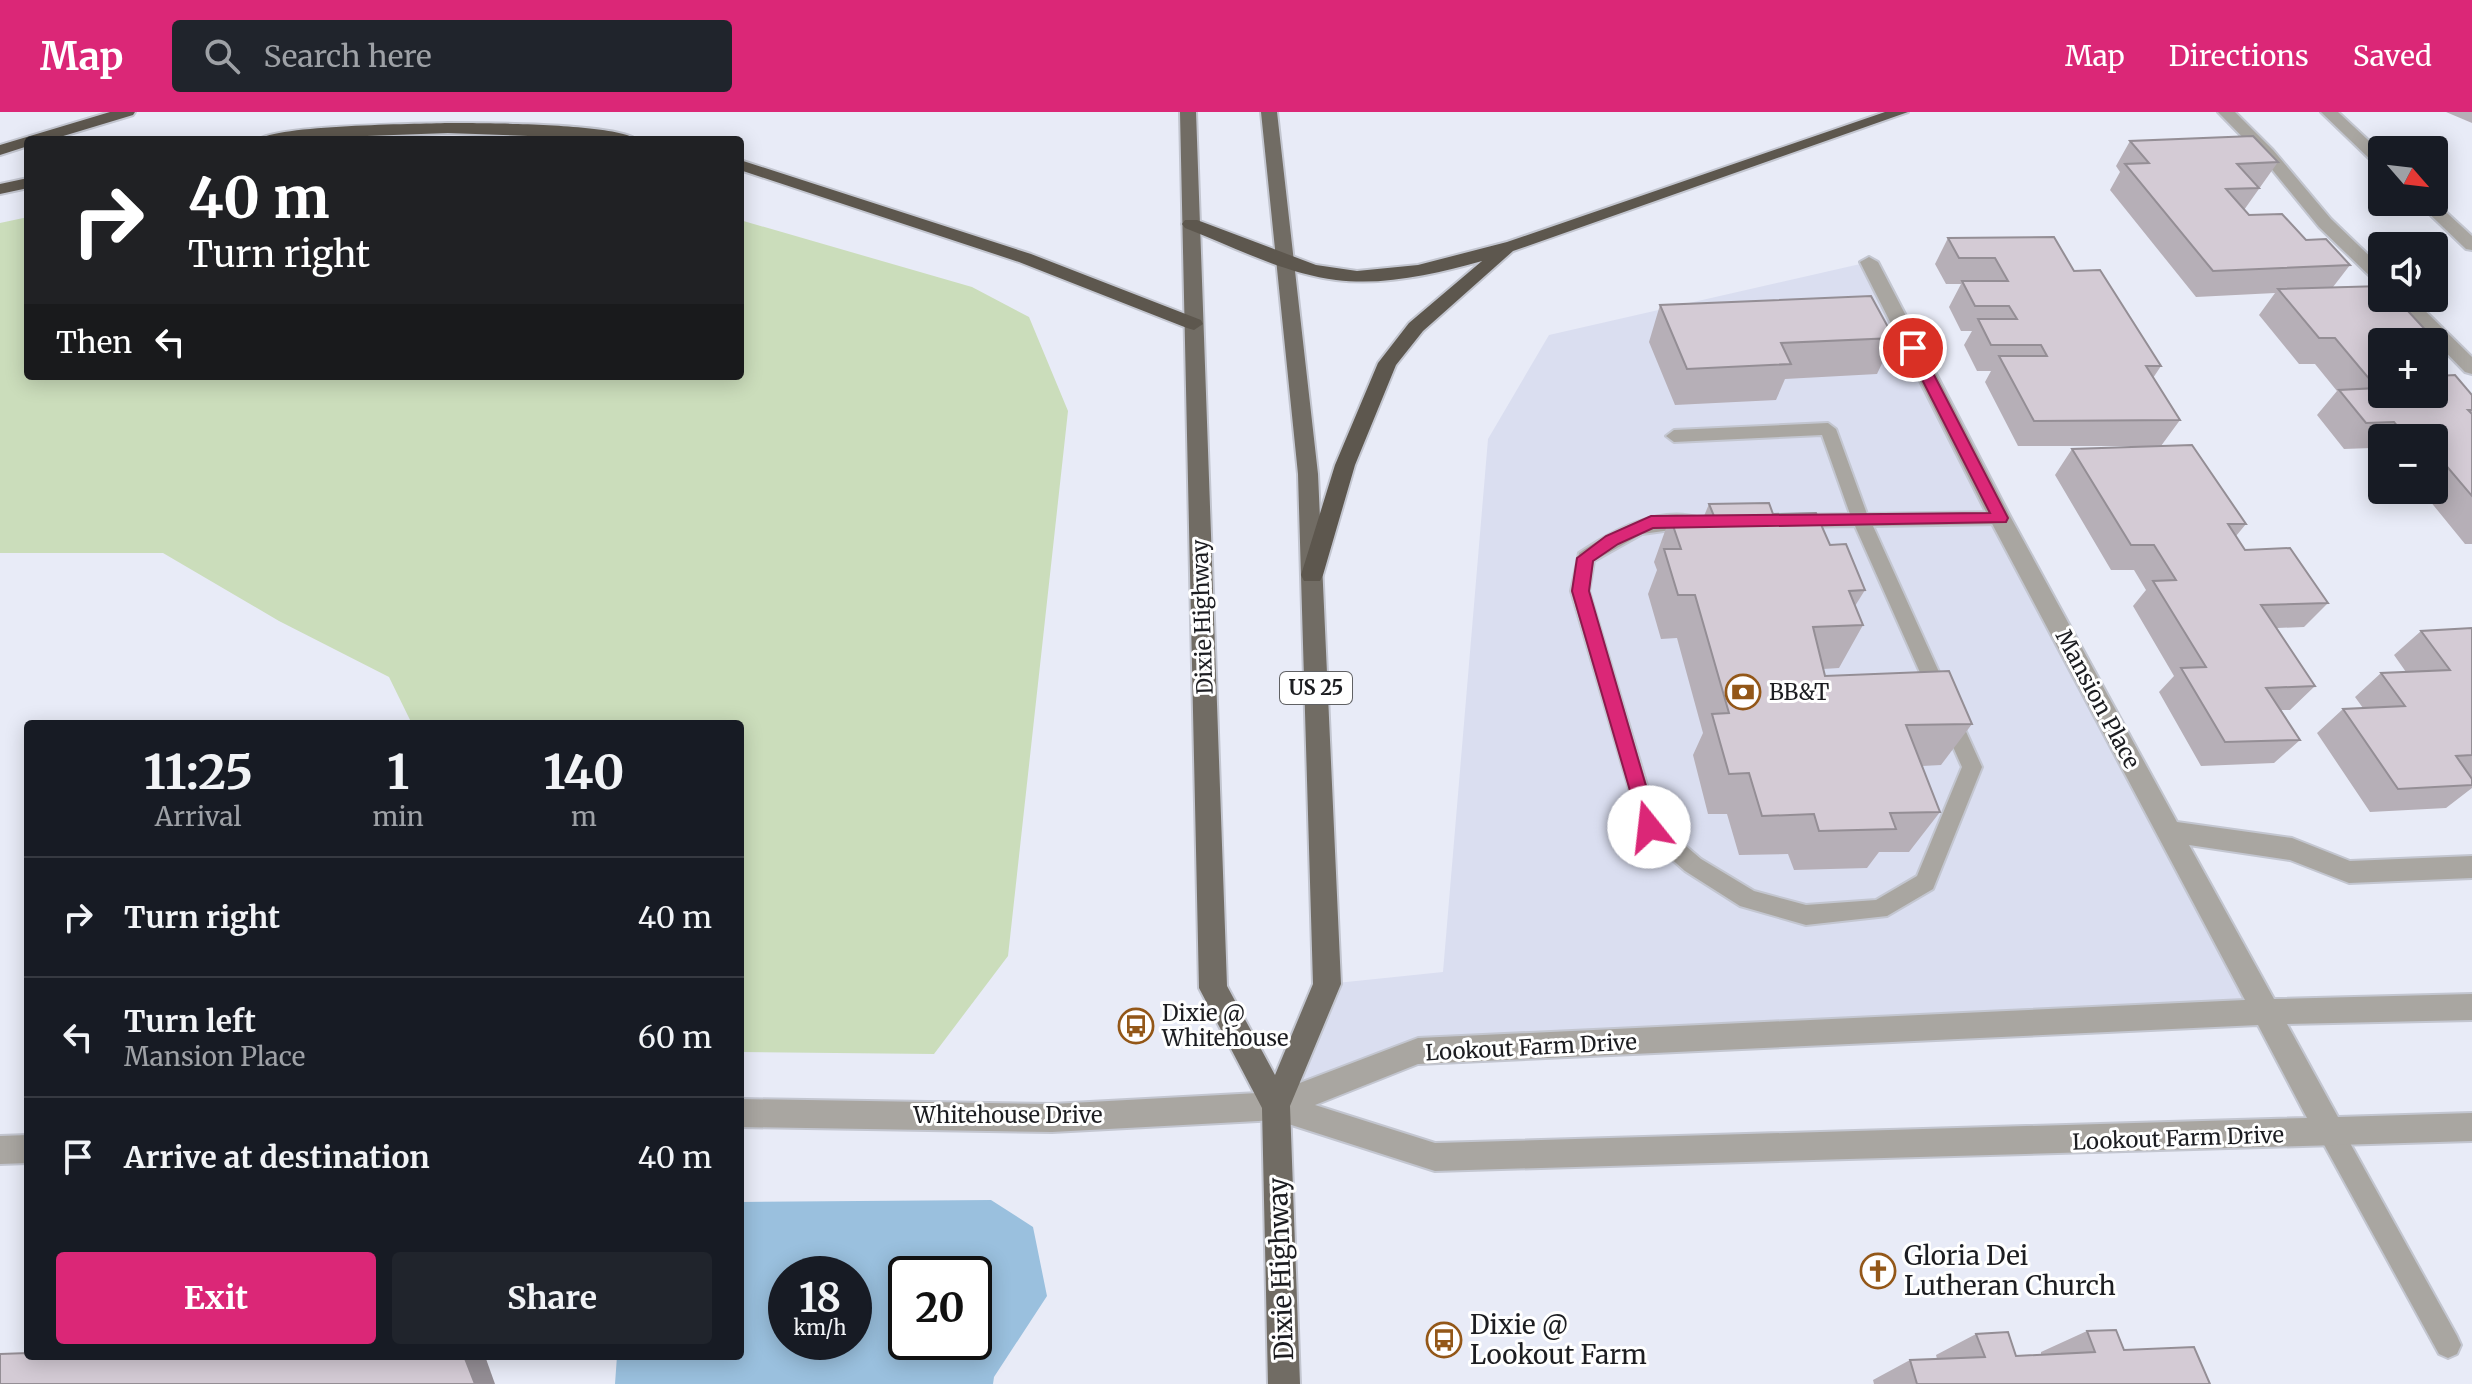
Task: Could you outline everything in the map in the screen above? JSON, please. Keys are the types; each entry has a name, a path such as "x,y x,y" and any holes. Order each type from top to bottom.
{"highway":[{"path":"47,136 127,112"},
{"path":"1191,224 1287,261 1331,273 1359,276 1435,267 1509,246 1900,112"},
{"path":"320,136 442,127 522,129 590,136"},
{"path":"0,150 24,143"},
{"path":"744,166 1025,258 1194,324"},
{"path":"0,189 24,184"},
{"path":"1312,575 1345,465 1387,363 1416,327 1509,246"}],"main road":[{"name":"Dixie Highway","path":"1188,112 1213,988 1276,1106"},
{"name":"Dixie Highway","path":"1269,112 1308,474 1327,984 1276,1106 1284,1384"}],"street":[{"path":"2226,112 2267,153 2325,223 2368,264"},
{"path":"2329,112 2368,149"},
{"path":"2440,216 2472,245"},
{"name":"Mansion Place","path":"1869,262 2000,518 2331,1133"},
{"path":"2416,312 2472,368"},
{"path":"2168,831 2292,849 2349,872 2472,867"},
{"name":"Lookout Farm Drive","path":"1276,1106 1418,1051 2266,1012 2472,1007"},
{"name":"Lookout Farm Drive","path":"1276,1106 1435,1157 2472,1127"},
{"name":"Whitehouse Drive","path":"744,1113 1052,1118 1276,1106"},
{"path":"0,1150 24,1149"}],"lane":[{"path":"1674,436 1828,429 1861,520 1972,767 1925,882 1879,909 1806,915 1748,899 1693,865 1649,827 1580,591 1585,558 1612,540 1651,522 1711,521"},
{"path":"1771,521 2000,518"},
{"path":"2331,1133 2448,1345"}],"shaded area":[{"path":"1869,262 2266,1012 1418,1051 1276,1106 1327,984 1443,972 1488,439 1549,335"}],"green space":[{"path":"24,218 24,380 744,380 744,221 972,287 1029,317 1068,411 1008,956 934,1054 744,1052 744,720 410,720 389,677 279,621 163,553 0,553 0,223"}],"water":[{"path":"991,1200 1033,1227 1047,1296 994,1377 993,1384 615,1384 617,1360 744,1360 744,1202"}],"building":[{"path":"2253,136 2278,162 2237,164 2259,188 2226,189 2249,215 2282,214 2306,240 2326,239 2350,265 2213,271 2125,164 2149,163 2130,141"},
{"path":"2054,237 2074,271 2100,270 2161,366 2146,366 2180,420 2034,421 1999,356 2047,356 2041,345 1991,345 1978,319 2017,319 2009,306 1975,306 1962,281 2008,281 1995,258 1959,258 1948,238"},
{"path":"2368,286 2368,312 2409,312 2424,328 2368,328 2368,377 2335,338 2319,338 2278,289"},
{"path":"1871,296 1894,338 1781,343 1791,364 1687,369 1660,305"},
{"path":"2448,375 2455,375 2472,395 2472,410 2468,410 2472,414 2472,496 2448,468 2448,424 2366,423 2339,390 2368,388 2368,408 2448,408"},
{"path":"2192,445 2246,524 2228,524 2245,550 2290,548 2328,603 2261,605 2315,686 2266,688 2300,740 2225,742 2181,668 2206,667 2153,581 2176,580 2154,545 2131,545 2072,449"},
{"name":"BB&T","path":"1769,503 1773,514 1816,513 1830,545 1846,544 1865,590 1849,591 1863,625 1813,627 1825,676 1949,671 1972,724 1906,725 1940,812 1890,813 1896,829 1819,831 1814,814 1762,816 1749,773 1729,774 1712,714 1729,713 1695,595 1678,595 1664,549 1681,549 1670,517 1714,516 1709,504"},
{"path":"2472,628 2472,755 2456,756 2472,779 2472,785 2398,789 2343,709 2405,706 2381,673 2450,670 2421,631"},
{"path":"2116,1330 2124,1350 2194,1347 2210,1384 1917,1384 1910,1360 1985,1357 1976,1334 2008,1332 2016,1356 2095,1352 2087,1331"},
{"path":"24,1353 24,1360 466,1360 475,1384 0,1384 0,1354"}],"place":[{"name":"BB&T","path":"1743,692"},
{"name":"Dixie @ Whitehouse","path":"1136,1026"},
{"name":"Gloria Dei Lutheran Church","path":"1878,1271"},
{"name":"Dixie @ Lookout Farm","path":"1444,1340"}],"route":[{"path":"1649,827 1580,591 1585,558 1612,540 1651,522 2000,518 1913,348"}]}
